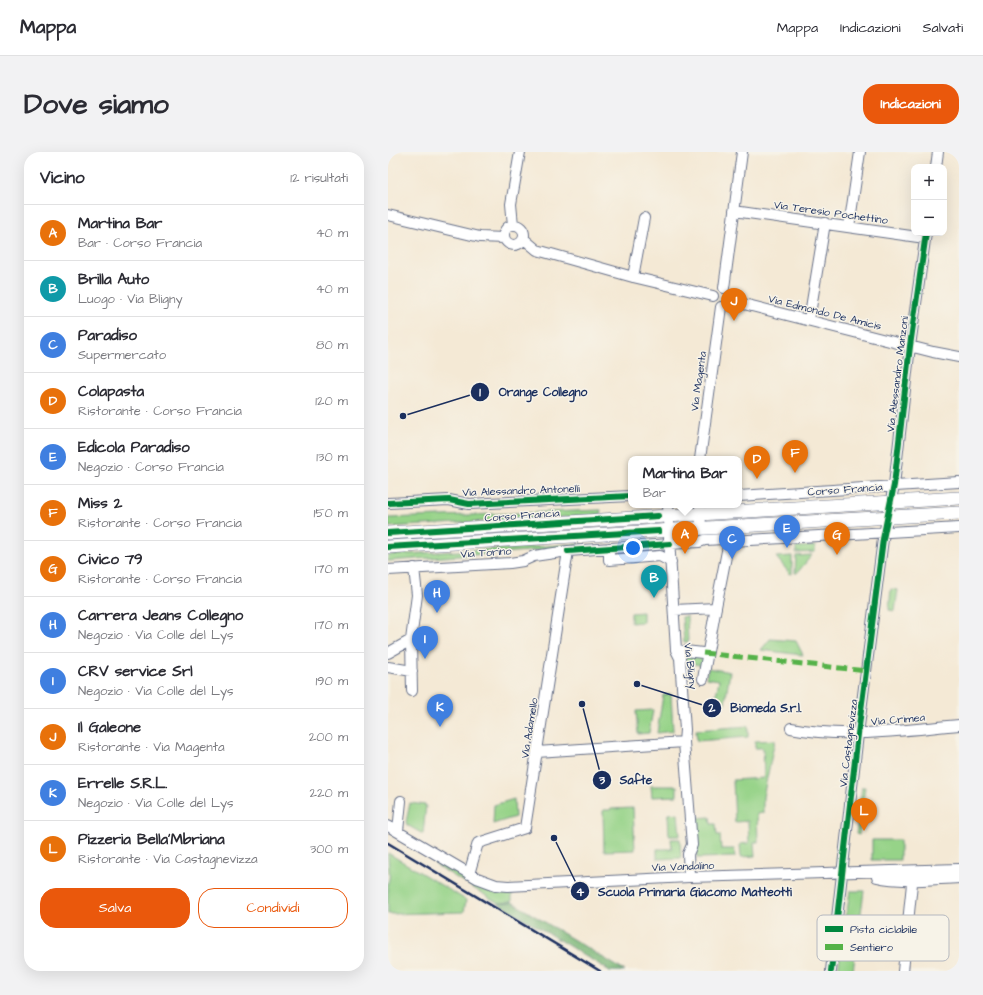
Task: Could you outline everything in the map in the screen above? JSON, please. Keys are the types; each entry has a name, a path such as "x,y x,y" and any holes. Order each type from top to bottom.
{"main road":[{"name":"Corso Francia","path":"388,533 668,510 780,509 959,498"},
{"path":"388,547 959,513"}],"street":[{"path":"513,225 511,204 520,152"},
{"path":"724,288 742,152"},
{"path":"849,227 860,152"},
{"path":"936,164 938,152"},
{"name":"Via Teresio Pochettino","path":"734,211 849,227 911,233"},
{"path":"388,215 480,237 504,238"},
{"path":"633,277 644,218"},
{"path":"809,320 824,223"},
{"path":"513,225 519,226 524,230 524,239 521,244 515,246 507,243 504,238 506,230 513,225"},
{"name":"Via Alessandro Manzoni","path":"888,517 894,486 910,346 926,236"},
{"path":"524,239 537,250 633,277 713,296"},
{"path":"724,288 730,291 733,297 729,306 721,307 714,303 713,296 715,291 724,288"},
{"name":"Via Edmondo De Amicis","path":"732,301 933,352 959,357"},
{"name":"Via Magenta","path":"700,456 721,307"},
{"name":"Corso Francia","path":"742,496 959,482"},
{"path":"779,493 780,509"},
{"name":"Via Alessandro Antonelli","path":"388,503 449,500 469,504 628,496"},
{"path":"700,509 701,529"},
{"name":"Via Bligny","path":"668,510 676,650 680,658 685,730 684,742 692,845 688,854 689,878"},
{"name":"Via Castagnevizza","path":"838,915 858,734 884,532 888,517"},
{"path":"670,544 723,539 729,541 959,528"},
{"path":"703,679 729,541"},
{"name":"Via Torino","path":"388,570 523,561 534,556 568,551 670,544"},
{"path":"609,548 609,560 660,556 671,562"},
{"name":"Via Adamello","path":"469,874 478,843 525,828 568,551"},
{"path":"412,692 411,640 416,595 414,568"},
{"path":"674,610 716,608"},
{"path":"388,653 411,640"},
{"path":"676,650 703,653"},
{"path":"388,667 412,671"},
{"name":"Via Crimea","path":"791,728 808,732 858,734 959,725"},
{"path":"537,752 684,742"},
{"path":"398,831 401,801"},
{"name":"Via Vandalino","path":"388,826 469,874 485,882 508,886 859,872 959,878"},
{"name":"Via Vandalino","path":"913,875 959,869"},
{"path":"909,915 913,875"},
{"name":"Via Castagnevizza","path":"831,971 832,961"},
{"path":"903,971 904,961"}],"green space":[{"path":"601,510 600,515 388,527 388,518"},
{"path":"580,544 584,545 570,548 388,561 388,555"},
{"path":"815,546 815,552 796,553 796,547"},
{"path":"812,555 797,573 795,573 796,556"},
{"path":"792,556 792,574 790,574 776,557"},
{"path":"891,589 898,590 895,611 889,610"},
{"path":"643,612 643,622 631,623 631,613"},
{"path":"687,616 688,642 684,642 682,617"},
{"path":"770,639 796,641 803,655 761,650"},
{"path":"685,653 707,655 704,666 685,662"},
{"path":"708,668 730,672 725,703 715,700 719,680 706,678"},
{"path":"671,694 673,731 657,733 663,695"},
{"path":"653,710 649,733 638,734 636,711"},
{"path":"748,726 748,737 697,741 696,730"},
{"path":"775,740 763,797 763,813 757,814 758,842 754,842 755,856 741,857 740,844 749,843 748,821 735,822 733,780 764,778 763,748 755,748 755,741"},
{"path":"651,786 677,786 677,796 652,797"},
{"path":"862,787 865,787 859,835 856,834"},
{"path":"514,799 515,817 493,824 494,805"},
{"path":"410,803 426,805 423,834 407,825 406,822"},
{"path":"633,808 635,850 604,851 603,810"},
{"path":"678,813 680,836 669,836 668,814"},
{"path":"710,817 711,824 716,824 717,835 720,835 721,849 734,849 735,857 697,858 695,818"},
{"path":"671,839 680,839 681,858 657,859 657,849 672,849"},
{"path":"872,840 900,840 900,860 872,860"},
{"path":"419,850 486,890 512,889 512,902 498,903 439,867"},
{"path":"388,853 466,900 464,912 388,914"},
{"path":"850,891 864,891 861,915 846,915"},
{"path":"512,902 625,971 610,971 498,903"},
{"path":"840,961 854,961 853,971 838,971"}],"railway":[{"path":"388,843 600,971"}],"marked path":[{"path":"703,653 867,671"}],"cycle path":[{"path":"837,915 858,734 883,539 894,485 910,346 926,236"},
{"path":"388,503 449,500 469,504 628,496"},
{"path":"388,533 658,516"},
{"path":"388,547 659,531"},
{"path":"568,551 670,544"},
{"path":"831,971 832,961"}],"place":[{"name":"Il Galeone","path":"734,321"},
{"name":"Orange Collegno","path":"403,416"},
{"name":"Miss 2","path":"795,473"},
{"name":"Colapasta","path":"757,479"},
{"name":"Edicola Paradiso","path":"787,548"},
{"name":"Martina Bar","path":"685,554"},
{"name":"Civico 79","path":"837,555"},
{"name":"Paradiso","path":"732,559"},
{"name":"Brilla Auto","path":"654,598"},
{"name":"Carrera Jeans Collegno","path":"437,613"},
{"name":"CRV service Srl","path":"425,659"},
{"name":"Biomeda S.r.l.","path":"637,684"},
{"name":"Safte","path":"582,704"},
{"name":"Errelle S.R.L.","path":"440,727"},
{"name":"Pizzeria Bella'Mbriana","path":"864,831"},
{"name":"Scuola Primaria Giacomo Matteotti","path":"554,838"}]}
